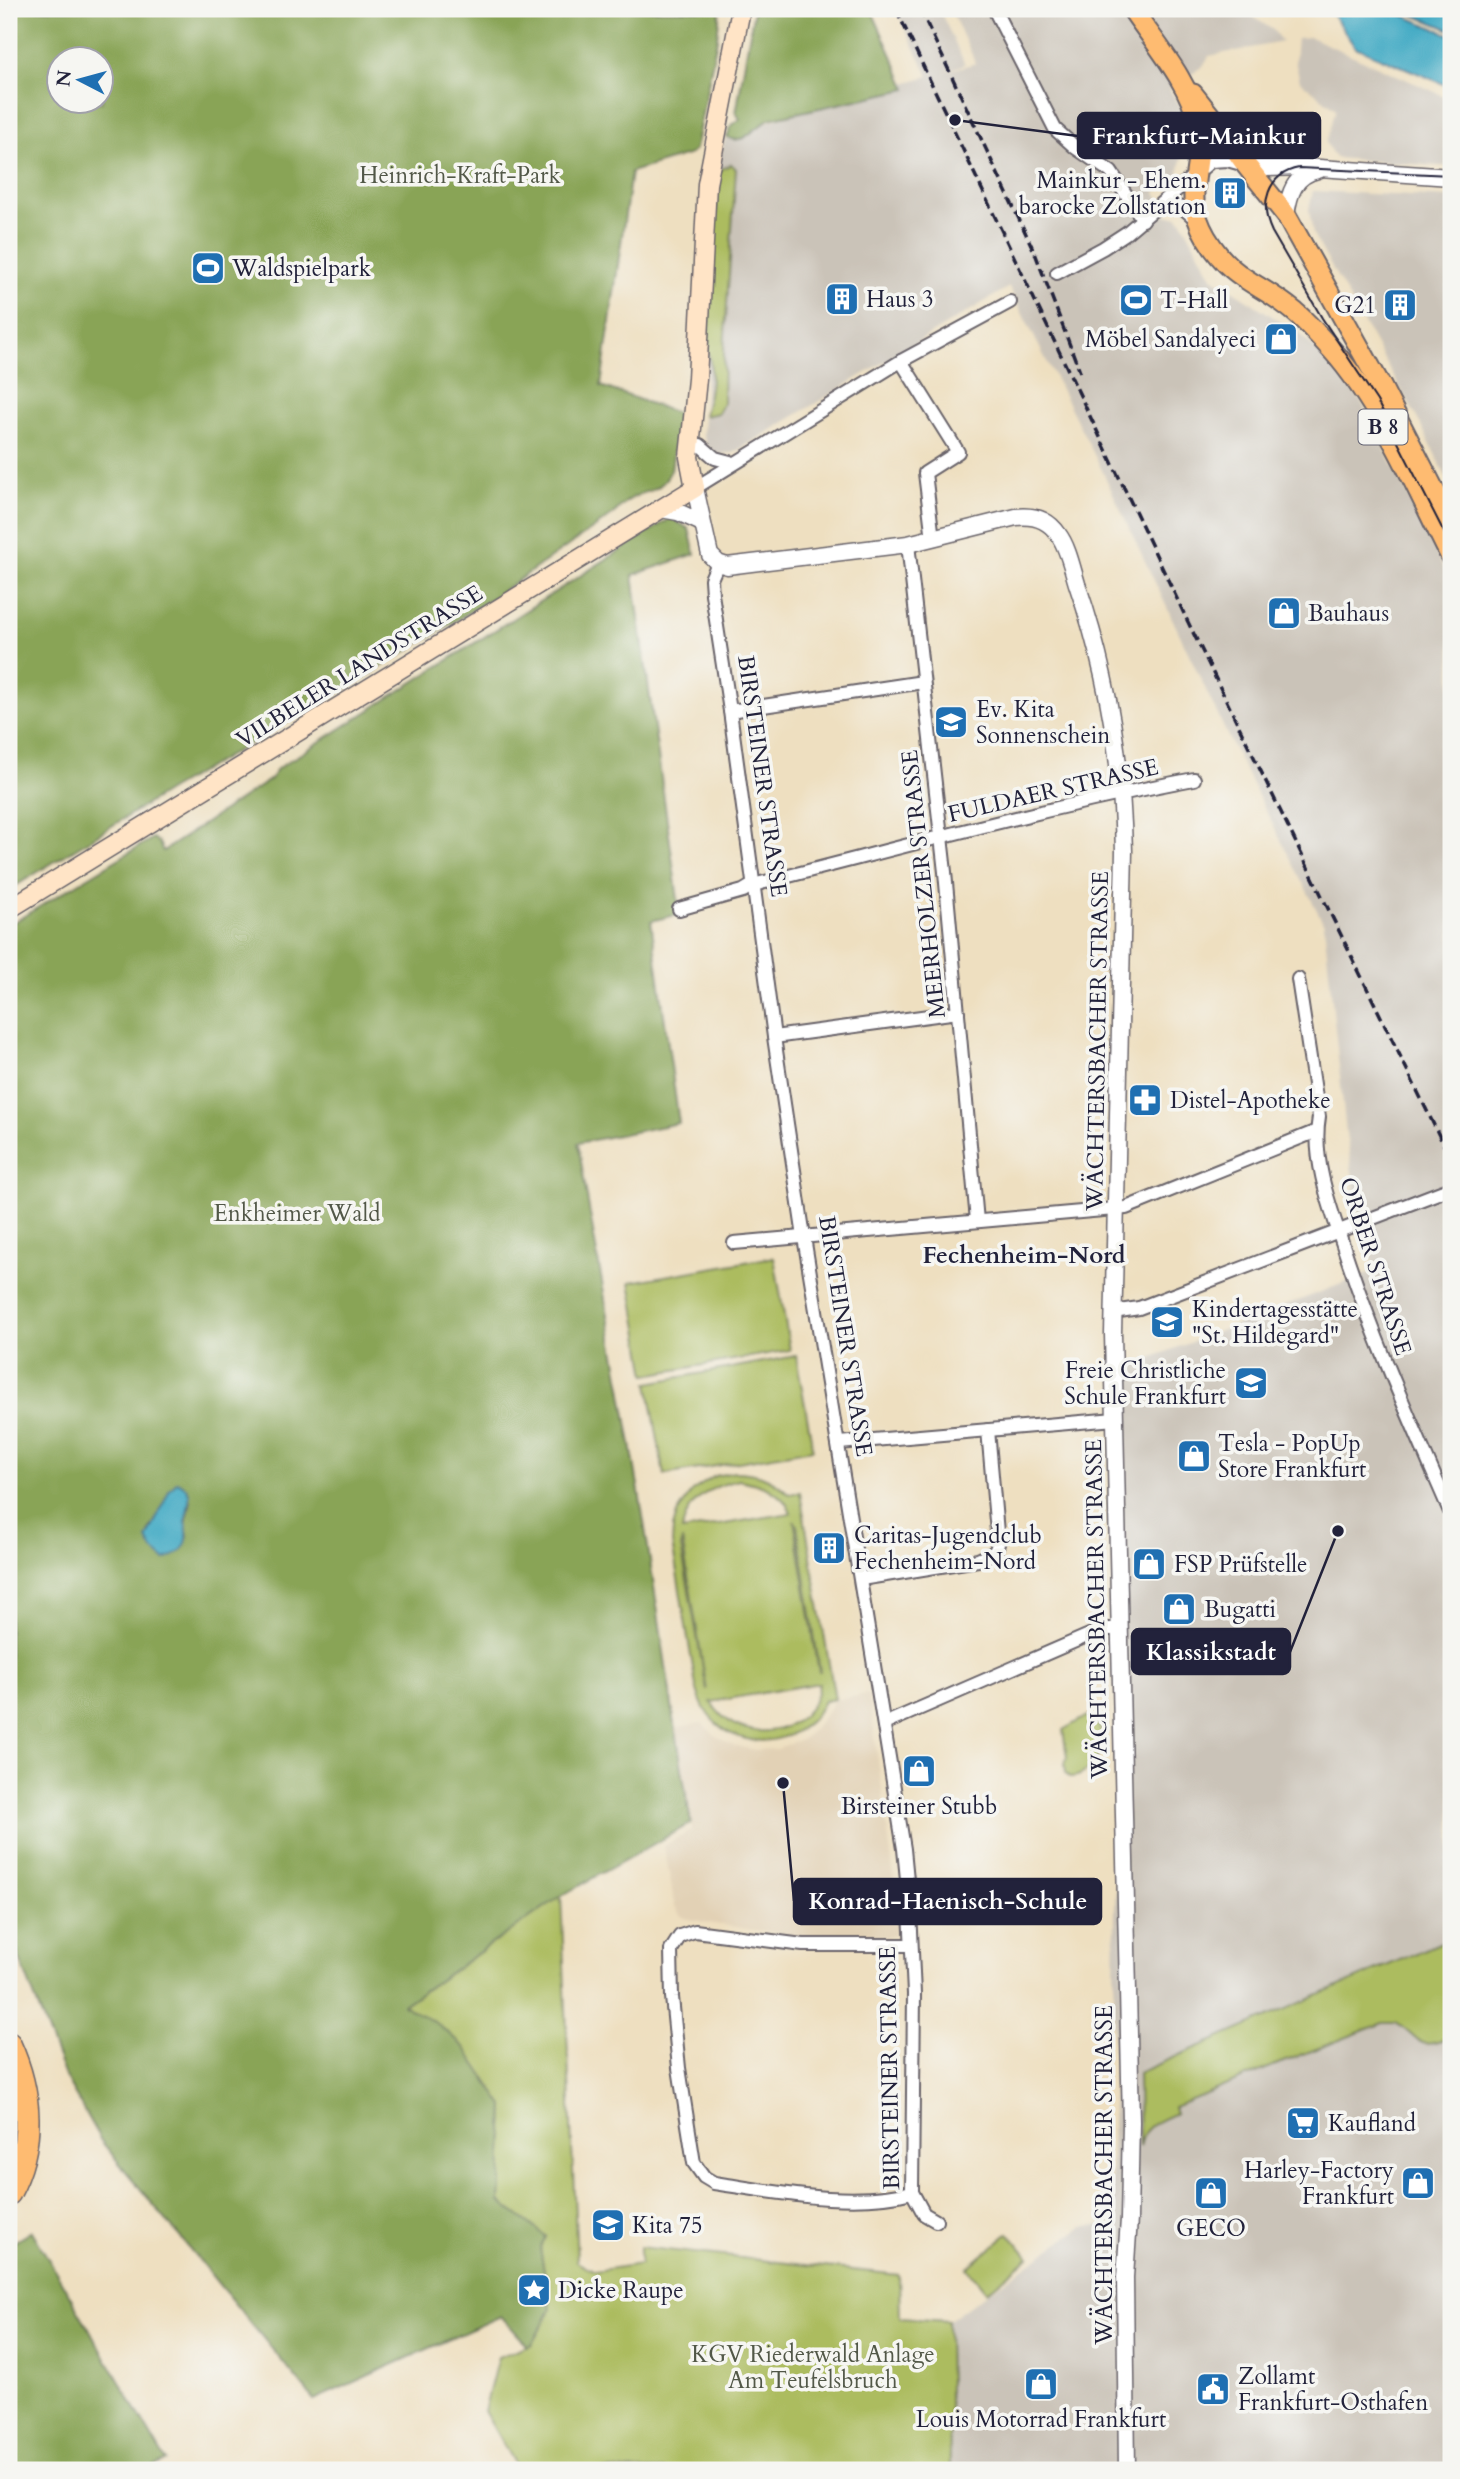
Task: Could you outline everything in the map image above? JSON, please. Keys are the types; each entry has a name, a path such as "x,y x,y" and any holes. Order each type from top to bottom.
{"highway":[{"path":"9,2044 24,2085 28,2123 24,2156 9,2193"}],"main road":[{"path":"695,488 697,379 709,169 741,9"},
{"name":"B 8","path":"1132,9 1181,81 1286,215 1381,386 1451,523"},
{"name":"B 8","path":"1181,81 1197,121 1199,141 1193,198 1197,220 1214,250 1240,277 1294,311 1352,374 1391,441 1451,557"},
{"path":"1294,311 1313,318 1324,317 1333,306 1329,292"},
{"path":"660,509 680,484 695,451"},
{"name":"VILBELER LANDSTRASSE","path":"9,909 695,488"}],"street":[{"path":"994,9 1055,129 1076,148 1111,172 1143,220"},
{"path":"1057,273 1103,248 1143,220 1209,163 1217,160 1266,168 1305,167 1451,177"},
{"path":"1286,215 1290,193 1300,178 1317,170 1336,170"},
{"path":"1161,205 1183,208 1197,220"},
{"name":"VILBELER LANDSTRASSE","path":"695,488 901,361 1010,302"},
{"path":"695,488 710,555 718,563 733,566 933,539 925,473 958,452 901,361"},
{"path":"695,451 734,463"},
{"path":"660,509 683,513 702,523"},
{"name":"WÄCHTERSBACHER STRASSE","path":"933,539 1016,517 1043,520 1057,532 1081,594 1111,711 1122,793 1124,851 1113,1312 1131,2132 1125,2277 1127,2470"},
{"name":"MEERHOLZER STRASSE","path":"908,544 958,1012 977,1221"},
{"name":"BIRSTEINER STRASSE","path":"718,563 713,572 711,586 774,1037 904,1849 914,1994 912,2192 924,2214 936,2221"},
{"path":"730,711 923,682"},
{"name":"FULDAER STRASSE","path":"679,909 743,891 753,885 1122,793 1194,779"},
{"name":"ORBER STRASSE","path":"1298,979 1319,1117 1317,1131 1323,1174 1338,1230 1356,1286 1389,1371 1451,1514"},
{"path":"774,1037 958,1012"},
{"path":"734,1243 1126,1208 1317,1131"},
{"path":"1113,1312 1139,1308 1451,1188"},
{"path":"839,1443 1115,1419"},
{"path":"861,1578 978,1560 995,1552 998,1544 988,1430"},
{"path":"884,1724 1103,1629 1118,1629"},
{"path":"911,1945 803,1945 695,1931 685,1933 673,1944 670,1964 678,2061 687,2122 694,2163 704,2177 714,2183 817,2196 890,2198 912,2192"}],"shaded area":[{"path":"895,9 939,9 965,64 944,72 976,63 950,9 1241,9 1273,30 1282,42 1209,56 1203,66 1169,89 1179,105 1186,125 1184,151 1178,176 1155,192 1168,216 1177,216 1182,221 1212,277 1298,333 1331,363 1363,405 1451,583 1451,1938 1138,2073 1140,2141 1148,2127 1175,2113 1173,2107 1383,2023 1396,2023 1422,2043 1429,2045 1451,2037 1451,2470 950,2470 948,2321 1083,2226 1111,2225 1122,1369 1375,1271 1359,1217 1346,1133 1324,924 1232,745 1100,466 1009,287 733,453 718,454 707,446 703,435 711,267 718,171 724,140 770,121 929,76"},
{"path":"1310,37 1451,99 1451,167 1335,158 1326,143 1336,109 1300,81 1295,61 1297,38"},
{"path":"1313,191 1451,198 1451,487 1419,421 1313,234 1309,210"},
{"path":"869,1694 900,1923 896,1934 886,1937 792,1935 714,1924 680,1915 675,1906 664,1846 692,1830 674,1728 702,1723 717,1737 734,1746 756,1750 777,1749 801,1740 812,1731 834,1700"}],"green space":[{"name":"Heinrich-Kraft-Park","path":"9,9 720,10 717,39 695,149 691,154 631,172 601,386 679,414 671,470 662,484 626,502 611,516 494,597 362,679 171,789 9,890"},
{"path":"754,9 871,9 907,89 769,119 744,138 734,140 727,137 731,126 740,119 736,113"},
{"path":"731,164 736,169 723,404 718,413 704,416 711,377 707,349 718,171"},
{"name":"Enkheimer Wald","path":"671,518 689,529 695,554 633,575 680,914 651,921 679,1123 578,1143 642,1507 691,1823 561,1896 403,2005 438,2024 464,2047 504,2106 500,2202 546,2236 540,2249 551,2309 532,2344 528,2346 501,2316 314,2400 101,2141 66,2079 9,1931 9,925 153,838 163,851 271,779 277,769","holes":["169,1491 191,1501 186,1524 188,1536 153,1550 149,1531 167,1501"]},
{"path":"774,1257 790,1350 646,1375 630,1282"},
{"path":"796,1356 813,1449 664,1475 648,1383"},
{"path":"734,1472 750,1473 770,1480 789,1494 800,1492 835,1699 824,1701 804,1726 776,1739 745,1739 717,1724 701,1702 696,1686 672,1543 673,1528 677,1514 692,1491 715,1476","holes":["739,1480 755,1484 777,1494 791,1513 682,1531 684,1520 694,1503 718,1486","794,1520 797,1525 819,1672","682,1539 707,1691 681,1547","819,1683 814,1701 803,1716 789,1725 772,1730 755,1731 738,1726 723,1717 711,1702"]},
{"path":"1087,1716 1096,1722 1101,1730 1100,1751 1089,1769 1070,1777 1066,1773 1067,1757 1063,1730"},
{"name":"KGV Riederwald Anlage Am Teufelsbruch","path":"561,1896 577,2261 595,2271 640,2264 640,2247 899,2275 900,2318 948,2321 950,2470 518,2470 484,2411 498,2357 531,2344 550,2309 540,2249 546,2237 500,2202 504,2106 403,2005"},
{"path":"1451,1938 1451,2037 1426,2044 1396,2023 1383,2023 1174,2107 1176,2113 1147,2129 1139,2147 1138,2073"},
{"path":"32,2231 166,2461 144,2470 9,2470 9,2245"},
{"path":"1009,2233 1029,2257 987,2292 967,2268"}],"water":[{"path":"1329,9 1388,9 1451,35 1451,87 1355,47"},
{"path":"1399,9 1451,9 1451,30"},
{"path":"177,1482 187,1489 189,1494 187,1540 180,1551 165,1560 153,1550 147,1539 169,1491"}],"tram line":[{"path":"1451,175 1299,168 1279,177 1266,201 1272,232 1322,318 1377,401 1451,546"}],"railway":[{"path":"896,9 1188,622 1451,1160"},
{"path":"920,9 1035,253 1080,372"}],"place":[{"name":"Frankfurt-Mainkur","path":"955,120"},
{"name":"Mainkur - Ehem. barocke Zollstation","path":"1230,193"},
{"name":"Waldspielpark","path":"208,268"},
{"name":"Haus 3","path":"842,299"},
{"name":"T-Hall","path":"1136,300"},
{"name":"G21","path":"1400,305"},
{"name":"Möbel Sandalyeci","path":"1281,339"},
{"name":"Bauhaus","path":"1284,613"},
{"name":"Ev. Kita Sonnenschein","path":"951,722"},
{"name":"Distel-Apotheke","path":"1145,1100"},
{"name":"Kindertagesstätte \"St. Hildegard\"","path":"1167,1322"},
{"name":"Freie Christliche Schule Frankfurt","path":"1251,1383"},
{"name":"Tesla - PopUp Store Frankfurt","path":"1194,1456"},
{"name":"Klassikstadt","path":"1338,1531"},
{"name":"Caritas-Jugendclub Fechenheim-Nord","path":"829,1548"},
{"name":"FSP Prüfstelle","path":"1149,1564"},
{"name":"Bugatti","path":"1179,1609"},
{"name":"Birsteiner Stubb","path":"919,1771"},
{"name":"Konrad-Haenisch-Schule","path":"783,1783"},
{"name":"Kaufland","path":"1303,2123"},
{"name":"Harley-Factory Frankfurt","path":"1418,2183"},
{"name":"GECO","path":"1211,2193"},
{"name":"Kita 75","path":"608,2225"},
{"name":"Dicke Raupe","path":"534,2290"},
{"name":"Louis Motorrad Frankfurt","path":"1041,2384"},
{"name":"Zollamt Frankfurt-Osthafen","path":"1213,2389"}],"district":[{"name":"Fechenheim-Nord","path":"1024,1255"}]}
